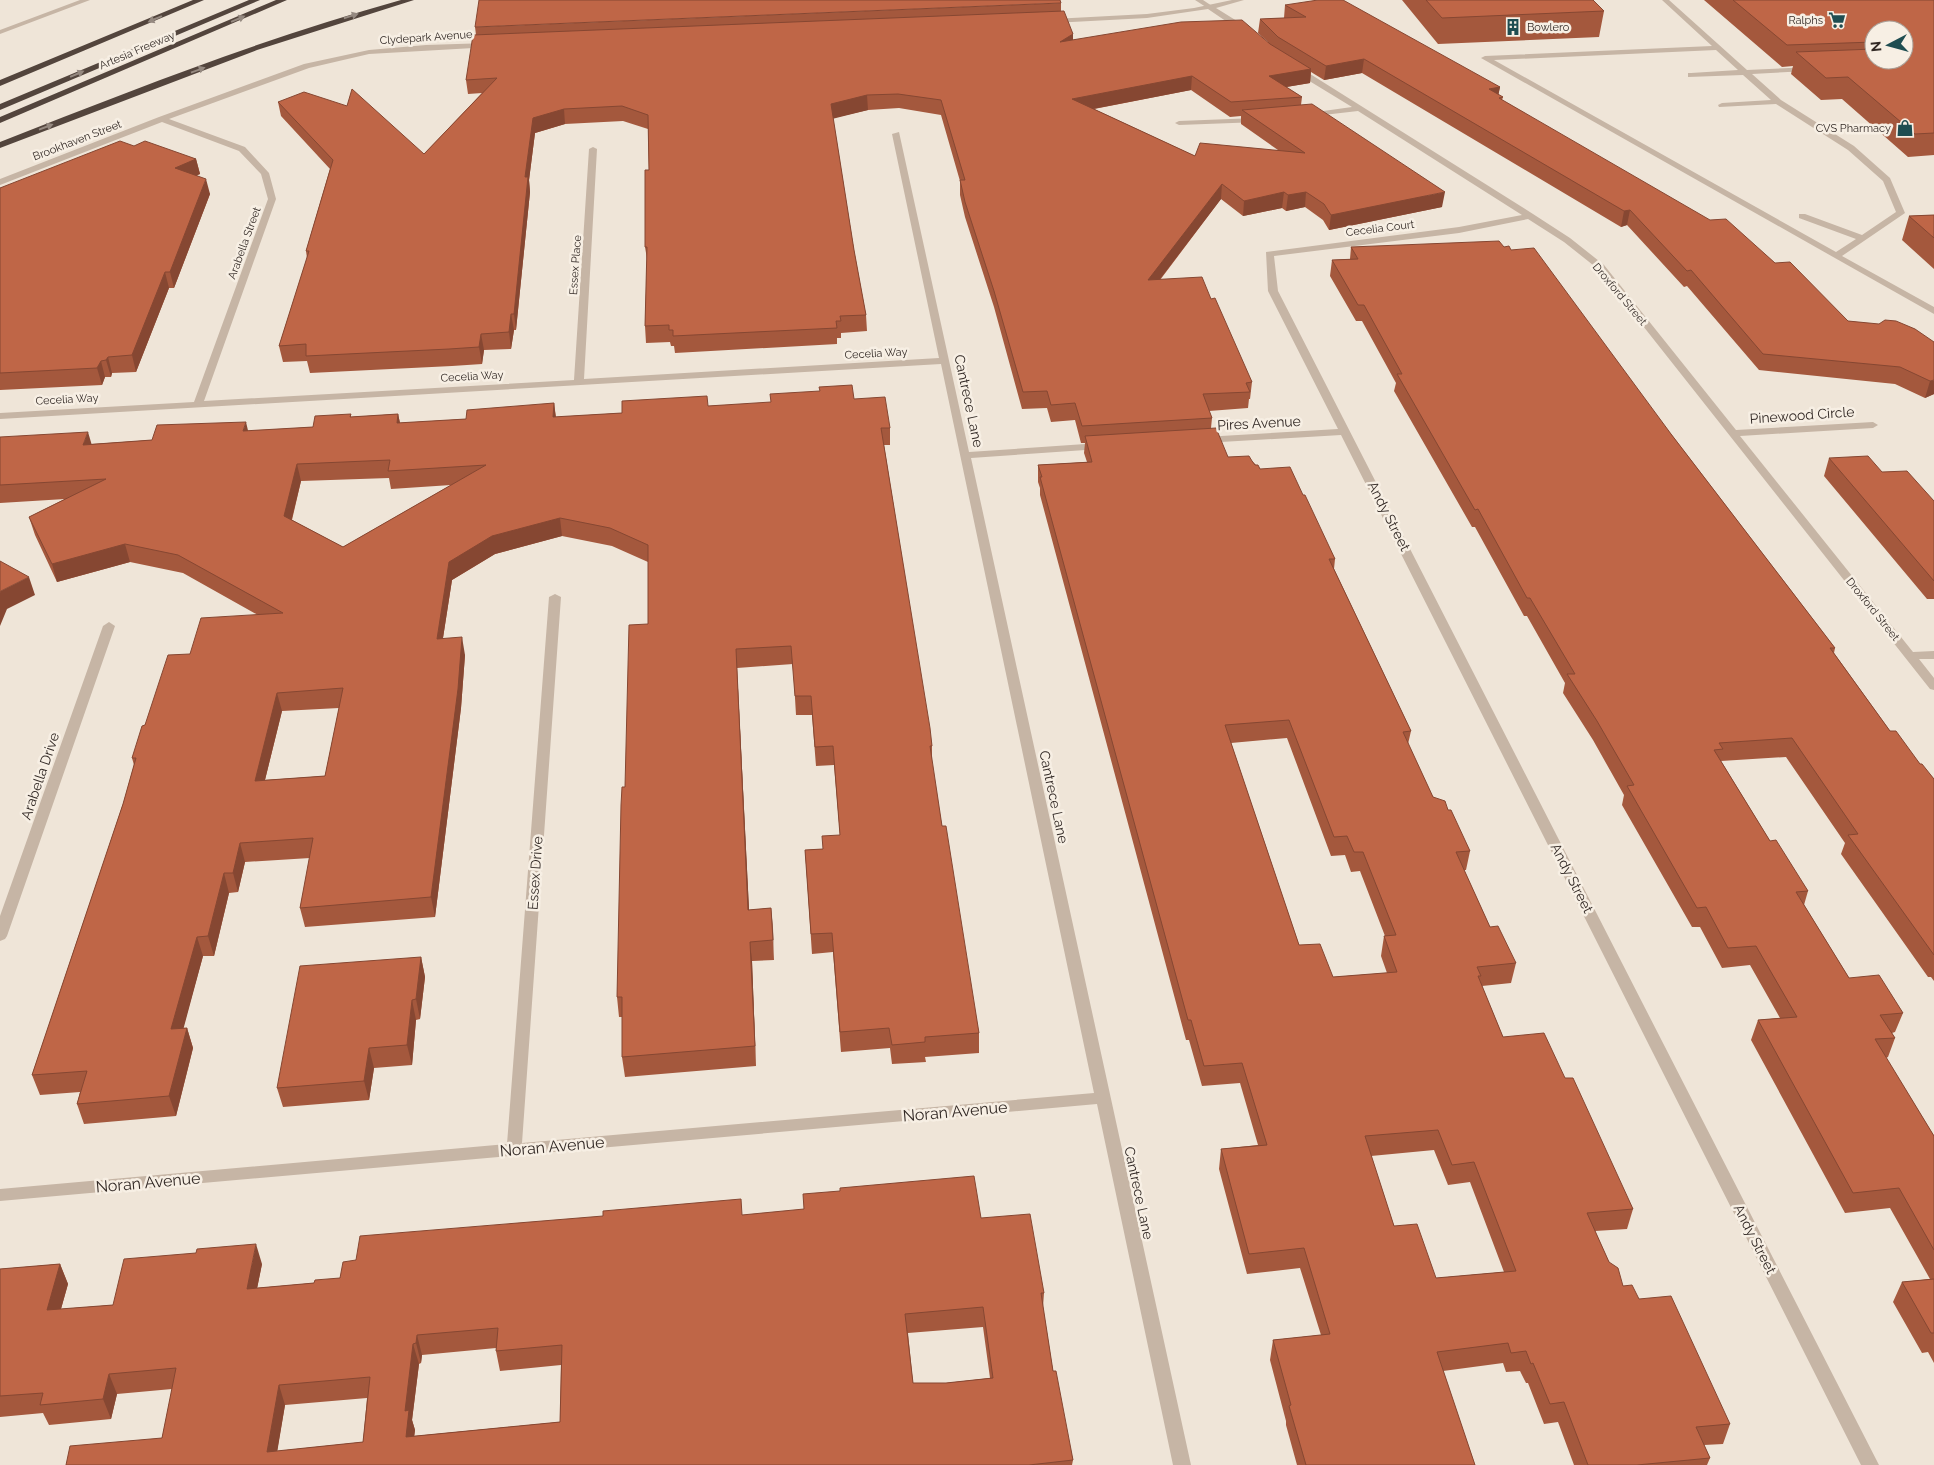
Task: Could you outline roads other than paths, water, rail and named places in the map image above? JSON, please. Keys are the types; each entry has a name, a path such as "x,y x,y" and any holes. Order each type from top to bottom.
{"highway":[{"name":"Artesia Freeway","path":"0,83 200,0"},
{"path":"0,107 256,0"},
{"name":"Artesia Freeway","path":"0,120 283,0"},
{"path":"0,145 349,16 410,0"}],"street":[{"path":"0,32 87,0"},
{"path":"1198,0 1253,35"},
{"path":"1041,22 1163,15 1211,8 1241,0"},
{"path":"1665,0 1778,102 1851,148 1887,180 1900,213 1836,256"},
{"name":"Clydepark Avenue","path":"162,118 307,66 324,62 369,52 495,44"},
{"path":"1719,48 1485,58 1934,311"},
{"name":"Droxford Street","path":"1288,64 1530,216 1567,240 1601,267 1934,686"},
{"path":"1690,75 1812,69"},
{"path":"1722,105 1778,102"},
{"path":"1301,116 1358,109"},
{"name":"Brookhaven Street","path":"0,182 162,118"},
{"name":"Arabella Street","path":"162,118 242,150 265,173 272,199 198,404"},
{"path":"1179,123 1264,120"},
{"name":"Cantrece Lane","path":"896,134 1182,1465"},
{"name":"Essex Place","path":"579,382 594,149"},
{"name":"Cecelia Court","path":"1273,291 1269,254 1459,230 1530,216"},
{"path":"1802,216 1862,238"},
{"name":"Andy Street","path":"1273,291 1870,1465"},
{"name":"Cecelia Way","path":"0,416 945,361"},
{"name":"Pinewood Circle","path":"1732,433 1873,424"},
{"name":"Pires Avenue","path":"1189,441 1346,432"},
{"path":"965,454 1111,446"},
{"name":"Essex Drive","path":"514,1150 555,597"},
{"name":"Arabella Drive","path":"0,936 109,626"},
{"path":"1910,656 1934,655"},
{"name":"Noran Avenue","path":"0,1195 1103,1098"}],"place":[{"name":"Ralphs","path":"1837,20"},
{"name":"Bowlero","path":"1513,27"},
{"name":"CVS Pharmacy","path":"1905,128"}]}
